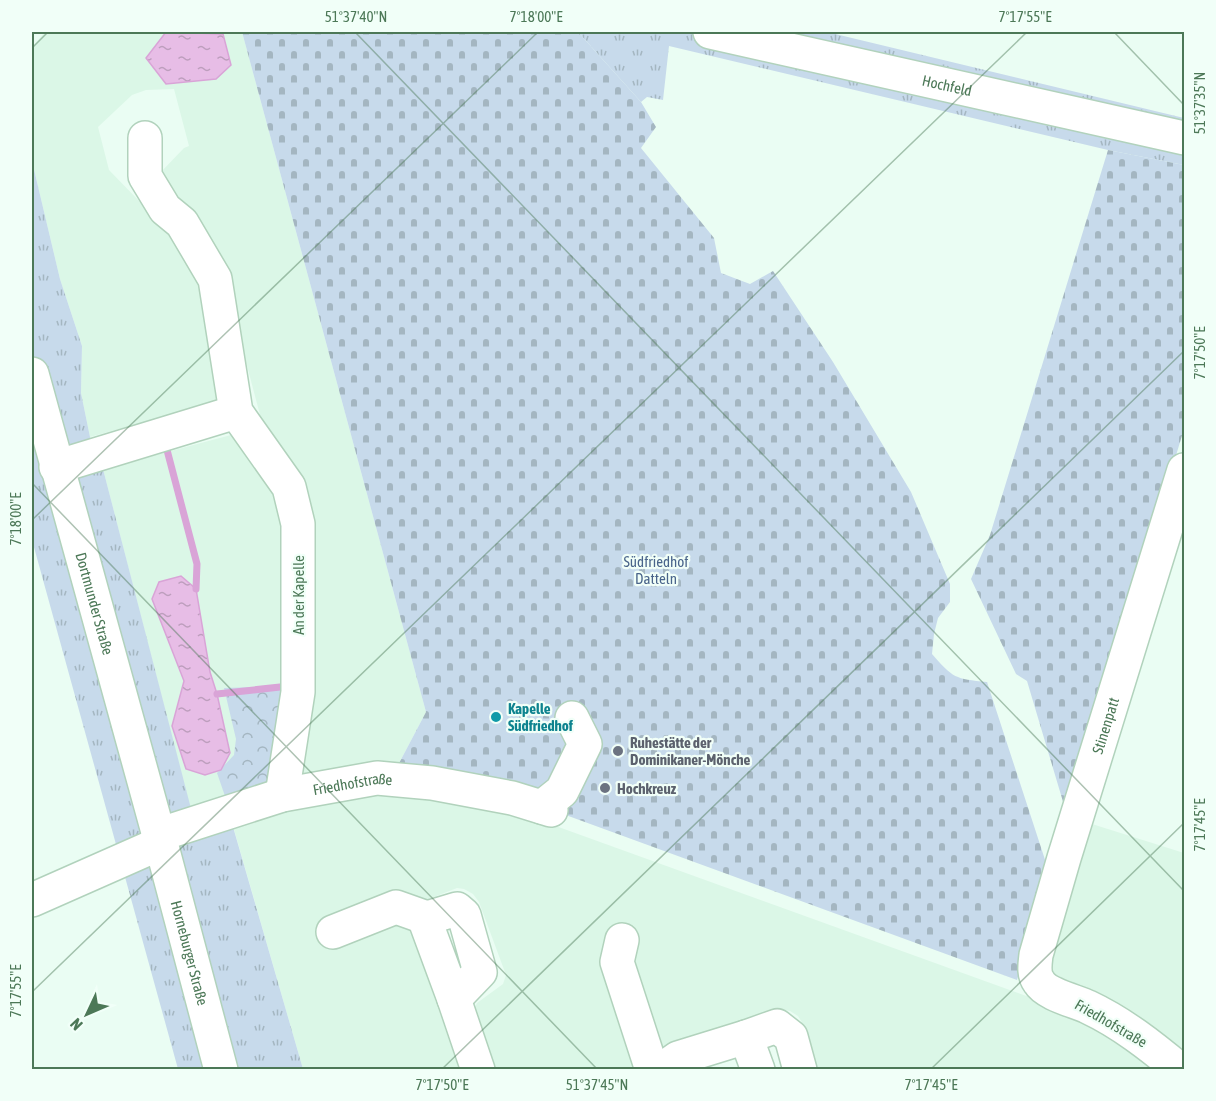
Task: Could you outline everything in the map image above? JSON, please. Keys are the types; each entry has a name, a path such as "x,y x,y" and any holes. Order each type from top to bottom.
{"street":[{"name":"Hochfeld","path":"710,32 1185,138"},
{"name":"An der Kapelle","path":"145,138 145,176 165,209 182,223 215,279 236,412 289,487 298,524 298,692 282,795"},
{"name":"Dortmunder Straße","path":"32,374 160,839"},
{"path":"56,466 236,412"},
{"name":"Stinenpatt","path":"1038,982 1034,970 1036,955 1185,470"},
{"name":"Friedhofstraße","path":"32,900 160,839 282,795 377,778 432,783 512,798 546,809 562,791 585,744 572,718"},
{"name":"Horneburger Straße","path":"160,839 221,1070"},
{"path":"333,932 396,907 427,918 426,923 478,1070"},
{"path":"622,940 617,962 652,1070"},
{"name":"Friedhofstraße","path":"1038,982 1046,989 1090,1007 1137,1035 1180,1070"},
{"path":"661,1070 678,1058 777,1026 791,1037 800,1070"},
{"path":"746,1037 758,1070"}],"shaded area":[{"path":"45,32 242,32 426,712 396,769 301,775 311,655 268,445 219,260 167,196 160,173 184,148 189,146 174,89 146,90 132,95 98,127 109,170 178,241 194,264 222,372 219,395 216,400 205,405 90,437 81,393 82,346 60,279 32,161 32,47"},
{"path":"231,435 253,449 280,487 288,686 276,782 191,811 103,469"},
{"path":"377,795 418,798 520,814 553,825 1062,1009 1139,1053 1161,1069 817,1069 803,1024 798,1016 783,1010 674,1045 652,1054 628,1069 493,1069 475,1016 475,1007 477,1003 503,984 506,975 479,902 473,894 457,888 421,902 408,921 459,1069 303,1069 233,826 328,799"},
{"path":"1092,824 1184,853 1184,1057 1110,1004 1055,976 1049,970"}],"green space":[{"name":"Südfriedhof Datteln","path":"242,32 578,32 641,102 656,127 641,148 714,238 721,273 750,284 773,271 833,362 911,492 950,584 950,602 938,618 932,654 955,676 987,682 1049,872 1017,980 552,810 396,769 426,712"},
{"path":"578,32 827,32 1184,118 1184,165 1108,150 669,46 663,100 647,97 641,102"},
{"path":"1108,150 1184,165 1184,429 1067,815 1027,681 1016,674 971,579 990,535"},
{"path":"32,161 60,279 82,346 81,393 90,437 103,469 195,824 229,813 303,1069 178,1069 32,540"},
{"path":"288,686 276,782 226,799 217,773 234,755 236,739 224,688"}],"water":[{"path":"166,32 223,34 231,65 216,79 166,84 146,58"},
{"path":"181,576 196,589 210,672 230,753 221,770 205,775 186,769 172,726 184,681 152,599 159,582"}],"waterway":[{"path":"167,450 197,564 196,589"},
{"path":"217,694 280,687"}],"place":[{"name":"Kapelle Südfriedhof","path":"496,717"},
{"name":"Ruhestätte der Dominikaner-Mönche","path":"618,751"},
{"name":"Hochkreuz","path":"605,788"}]}
